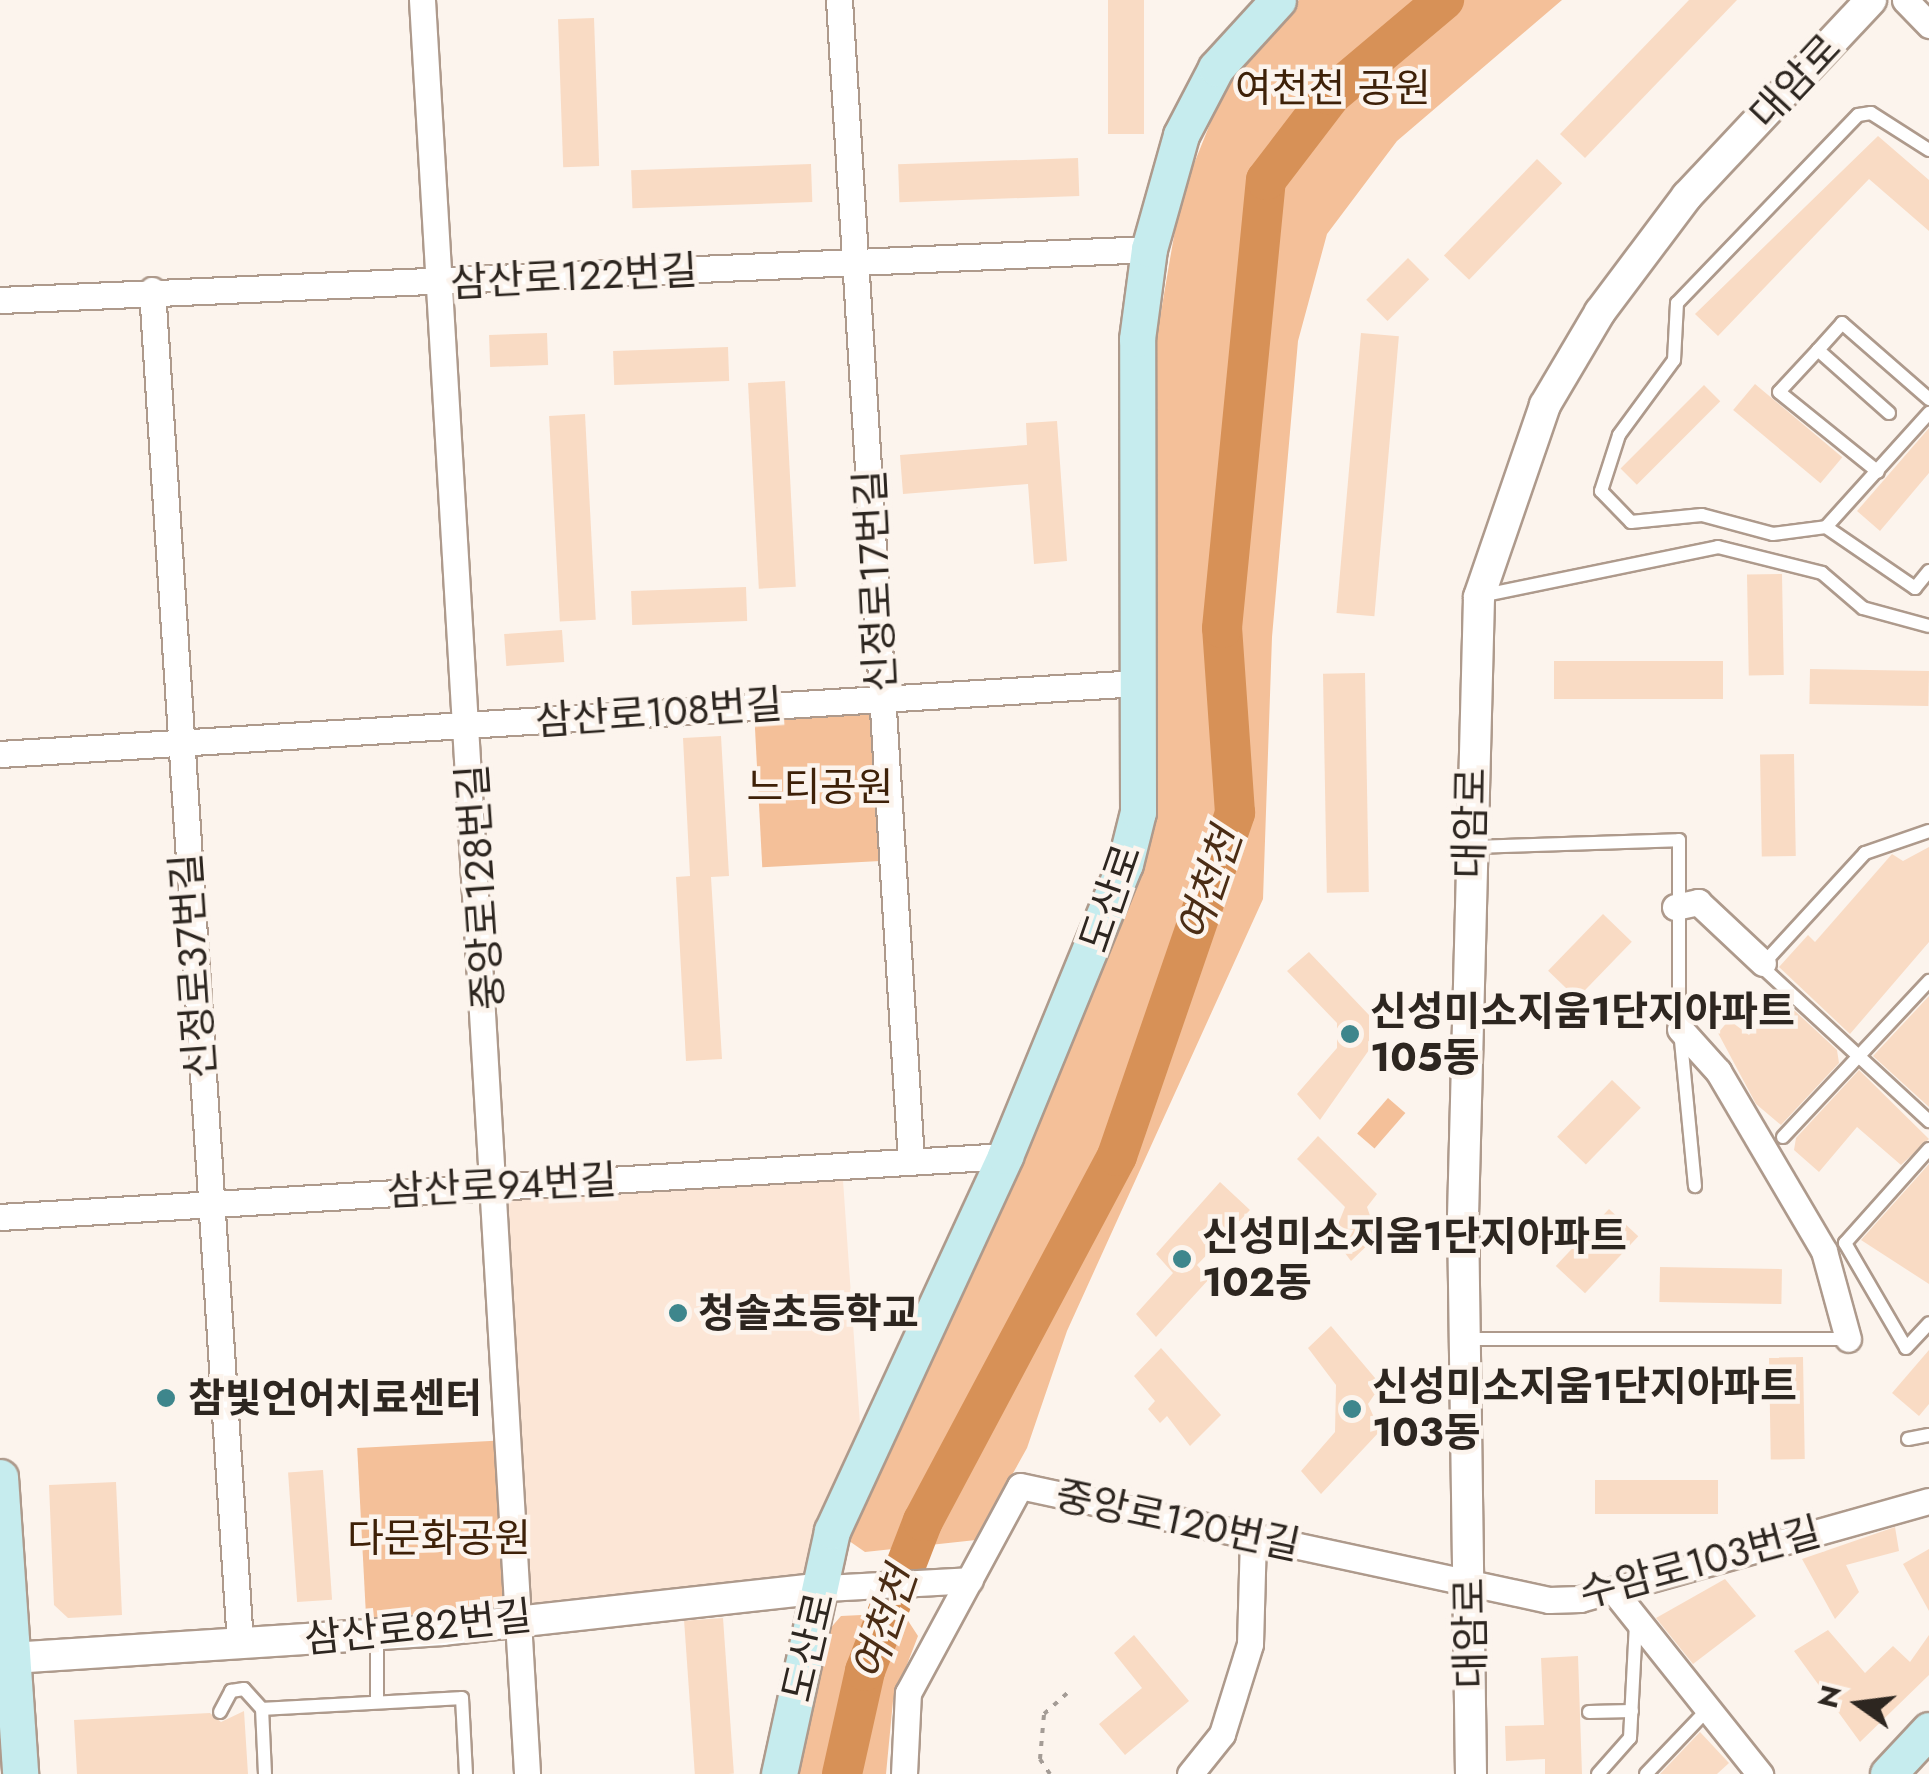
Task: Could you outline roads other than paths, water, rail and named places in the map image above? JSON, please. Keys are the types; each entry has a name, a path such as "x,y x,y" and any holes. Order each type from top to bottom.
{"main road":[{"name":"도산로","path":"778,1774 824,1588 832,1531 857,1465 1005,1156 1125,864 1138,812 1137,340 1149,249 1181,136 1216,68 1278,0"},
{"path":"0,1478 20,1774"},
{"path":"1888,1774 1929,1730"}],"street":[{"name":"중앙로128번길","path":"422,0 498,1185 527,1774"},
{"name":"신정로17번길","path":"839,0 911,1162"},
{"name":"대암로","path":"1471,1774 1465,1340 1470,847 1479,596 1546,405 1600,312 1687,196 1871,0"},
{"path":"1905,0 1929,25"},
{"name":"삼산로122번길","path":"0,300 152,290 442,283 1149,249"},
{"name":"신정로37번길","path":"152,290 177,741 240,1642"},
{"name":"삼산로108번길","path":"0,754 1138,683"},
{"path":"1676,908 1698,902 1763,964"},
{"path":"1680,1029 1718,1071 1824,1251 1848,1339"},
{"name":"삼산로94번길","path":"0,1217 1005,1156"},
{"name":"중앙로120번길","path":"904,1774 908,1693 1020,1486 1470,1584"},
{"name":"수암로103번길","path":"1470,1584 1549,1600 1612,1590 1929,1501"},
{"path":"1190,1774 1222,1734 1250,1644 1253,1537"},
{"path":"824,1588 970,1580"},
{"name":"삼산로82번길","path":"12,1658 377,1636 824,1588"},
{"path":"1612,1590 1760,1774"}],"lane":[{"path":"1929,150 1871,113 1858,115 1677,303 1674,360 1618,436 1601,491 1631,522 1702,515 1773,534 1826,527 1929,413"},
{"path":"1878,472 1779,392 1842,324 1929,400"},
{"path":"1818,350 1890,413"},
{"path":"1826,527 1915,588 1929,571"},
{"path":"1479,596 1718,548 1822,574 1862,608 1929,626"},
{"path":"1929,831 1866,853 1763,964 1929,1122"},
{"path":"1470,847 1679,840 1676,908 1680,1029 1695,1186"},
{"path":"1783,1137 1929,981"},
{"path":"1929,1149 1845,1243 1906,1348 1929,1323"},
{"path":"1465,1340 1848,1339"},
{"path":"1908,1439 1929,1434"},
{"path":"1598,1774 1630,1738 1636,1620"},
{"path":"377,1636 377,1702"},
{"path":"220,1712 231,1691 244,1689 262,1709 261,1770"},
{"path":"262,1709 462,1698 466,1774"},
{"path":"1646,1774 1708,1709"},
{"path":"1589,1712 1632,1712"}],"waterway":[{"name":"여천천","path":"842,1774 865,1671 923,1521 1117,1156 1235,813 1222,628 1266,180 1331,95 1444,0"}],"place":[{"name":"신성미소지움1단지아파트 105동","path":"1350,1034"},
{"name":"신성미소지움1단지아파트 102동","path":"1182,1259"},
{"name":"청솔초등학교","path":"678,1313"},
{"name":"참빛언어치료센터","path":"166,1398"},
{"name":"신성미소지움1단지아파트 103동","path":"1352,1409"}],"park label":[{"name":"여천천 공원","path":"1333,88"},
{"name":"느티공원","path":"820,787"},
{"name":"다문화공원","path":"439,1538"}]}
